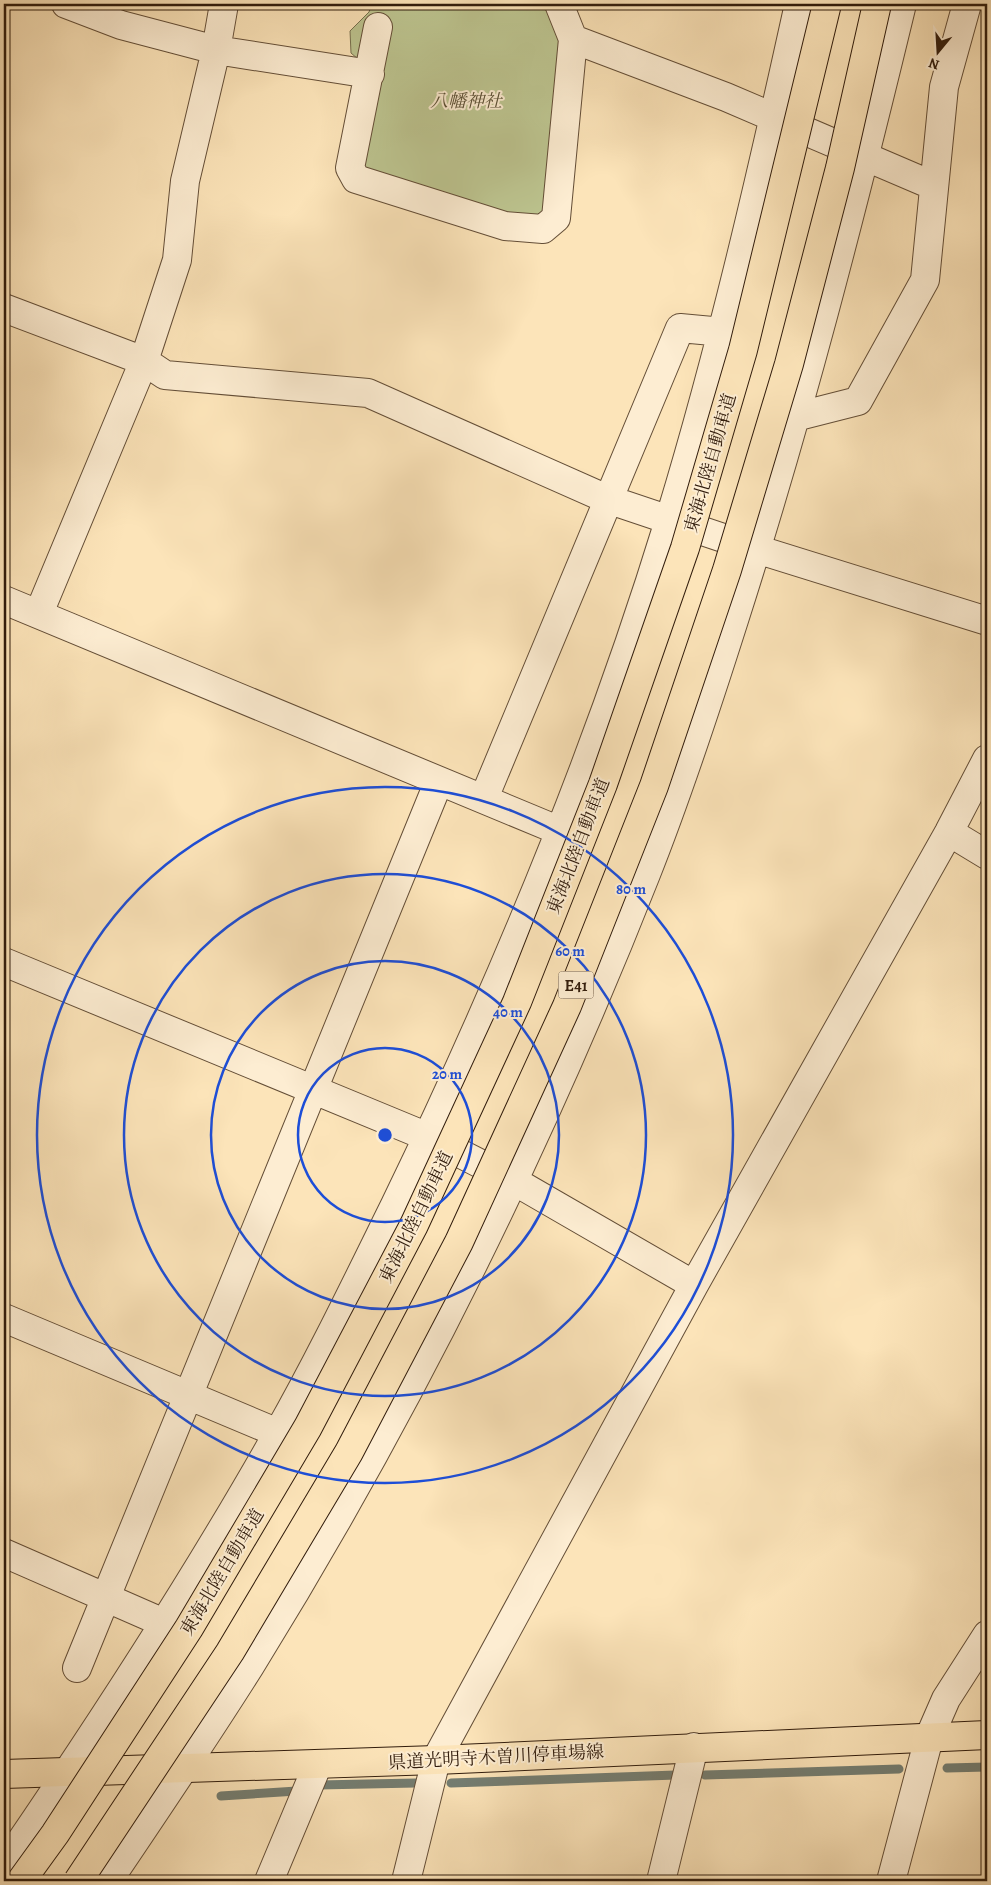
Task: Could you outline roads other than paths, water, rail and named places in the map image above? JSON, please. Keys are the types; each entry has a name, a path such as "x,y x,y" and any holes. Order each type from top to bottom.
{"main road":[{"name":"東海北陸自動車道","path":"20,1881 55,1834 189,1628 308,1427 414,1225 517,1002 603,784 685,548 743,350 827,4"},
{"name":"E41","path":"78,1881 102,1848 230,1652 349,1452 459,1242 567,1006 654,786 727,570 789,364 840,168 877,4"},
{"name":"県道光明寺木曽川停車場線","path":"4,1774 436,1760 987,1735"}],"street":[{"path":"66,4 121,26 216,50 370,74"},
{"path":"39,613 144,361 177,260 185,181 216,50 224,4"},
{"path":"378,27 350,168 356,179 505,226 543,230 556,218 572,39 559,4"},
{"path":"4,1866 68,1773 164,1624 278,1433 356,1285 428,1137 495,989 560,831 616,679 669,521 723,332 774,120 799,4"},
{"path":"108,1881 252,1663 362,1474 439,1329 514,1181 582,1029 648,870 704,712 756,549 866,156 902,4"},
{"path":"794,417 858,401 925,280 944,86 966,4"},
{"path":"572,39 726,97 774,120 866,156 934,186"},
{"path":"4,308 144,361 165,374 368,393 608,499 669,521 987,621"},
{"path":"484,798 680,328 723,332"},
{"path":"4,600 560,831"},
{"path":"406,1881 436,1760 694,1285 949,832 987,759"},
{"path":"77,1668 104,1596 189,1394 439,781"},
{"path":"949,832 987,855"},
{"path":"4,962 428,1137 514,1181 694,1285"},
{"path":"4,1318 189,1394 278,1433"},
{"path":"4,1553 164,1624"},
{"path":"892,1881 929,1738 946,1699 987,1635"},
{"path":"661,1881 694,1747"},
{"path":"268,1881 318,1764"}],"waterway":[{"path":"947,1768 987,1767"},
{"path":"705,1775 899,1769"},
{"path":"451,1783 676,1775"},
{"path":"318,1785 416,1783"},
{"path":"221,1796 297,1791"}],"park label":[{"name":"八幡神社","path":"466,101"}]}
